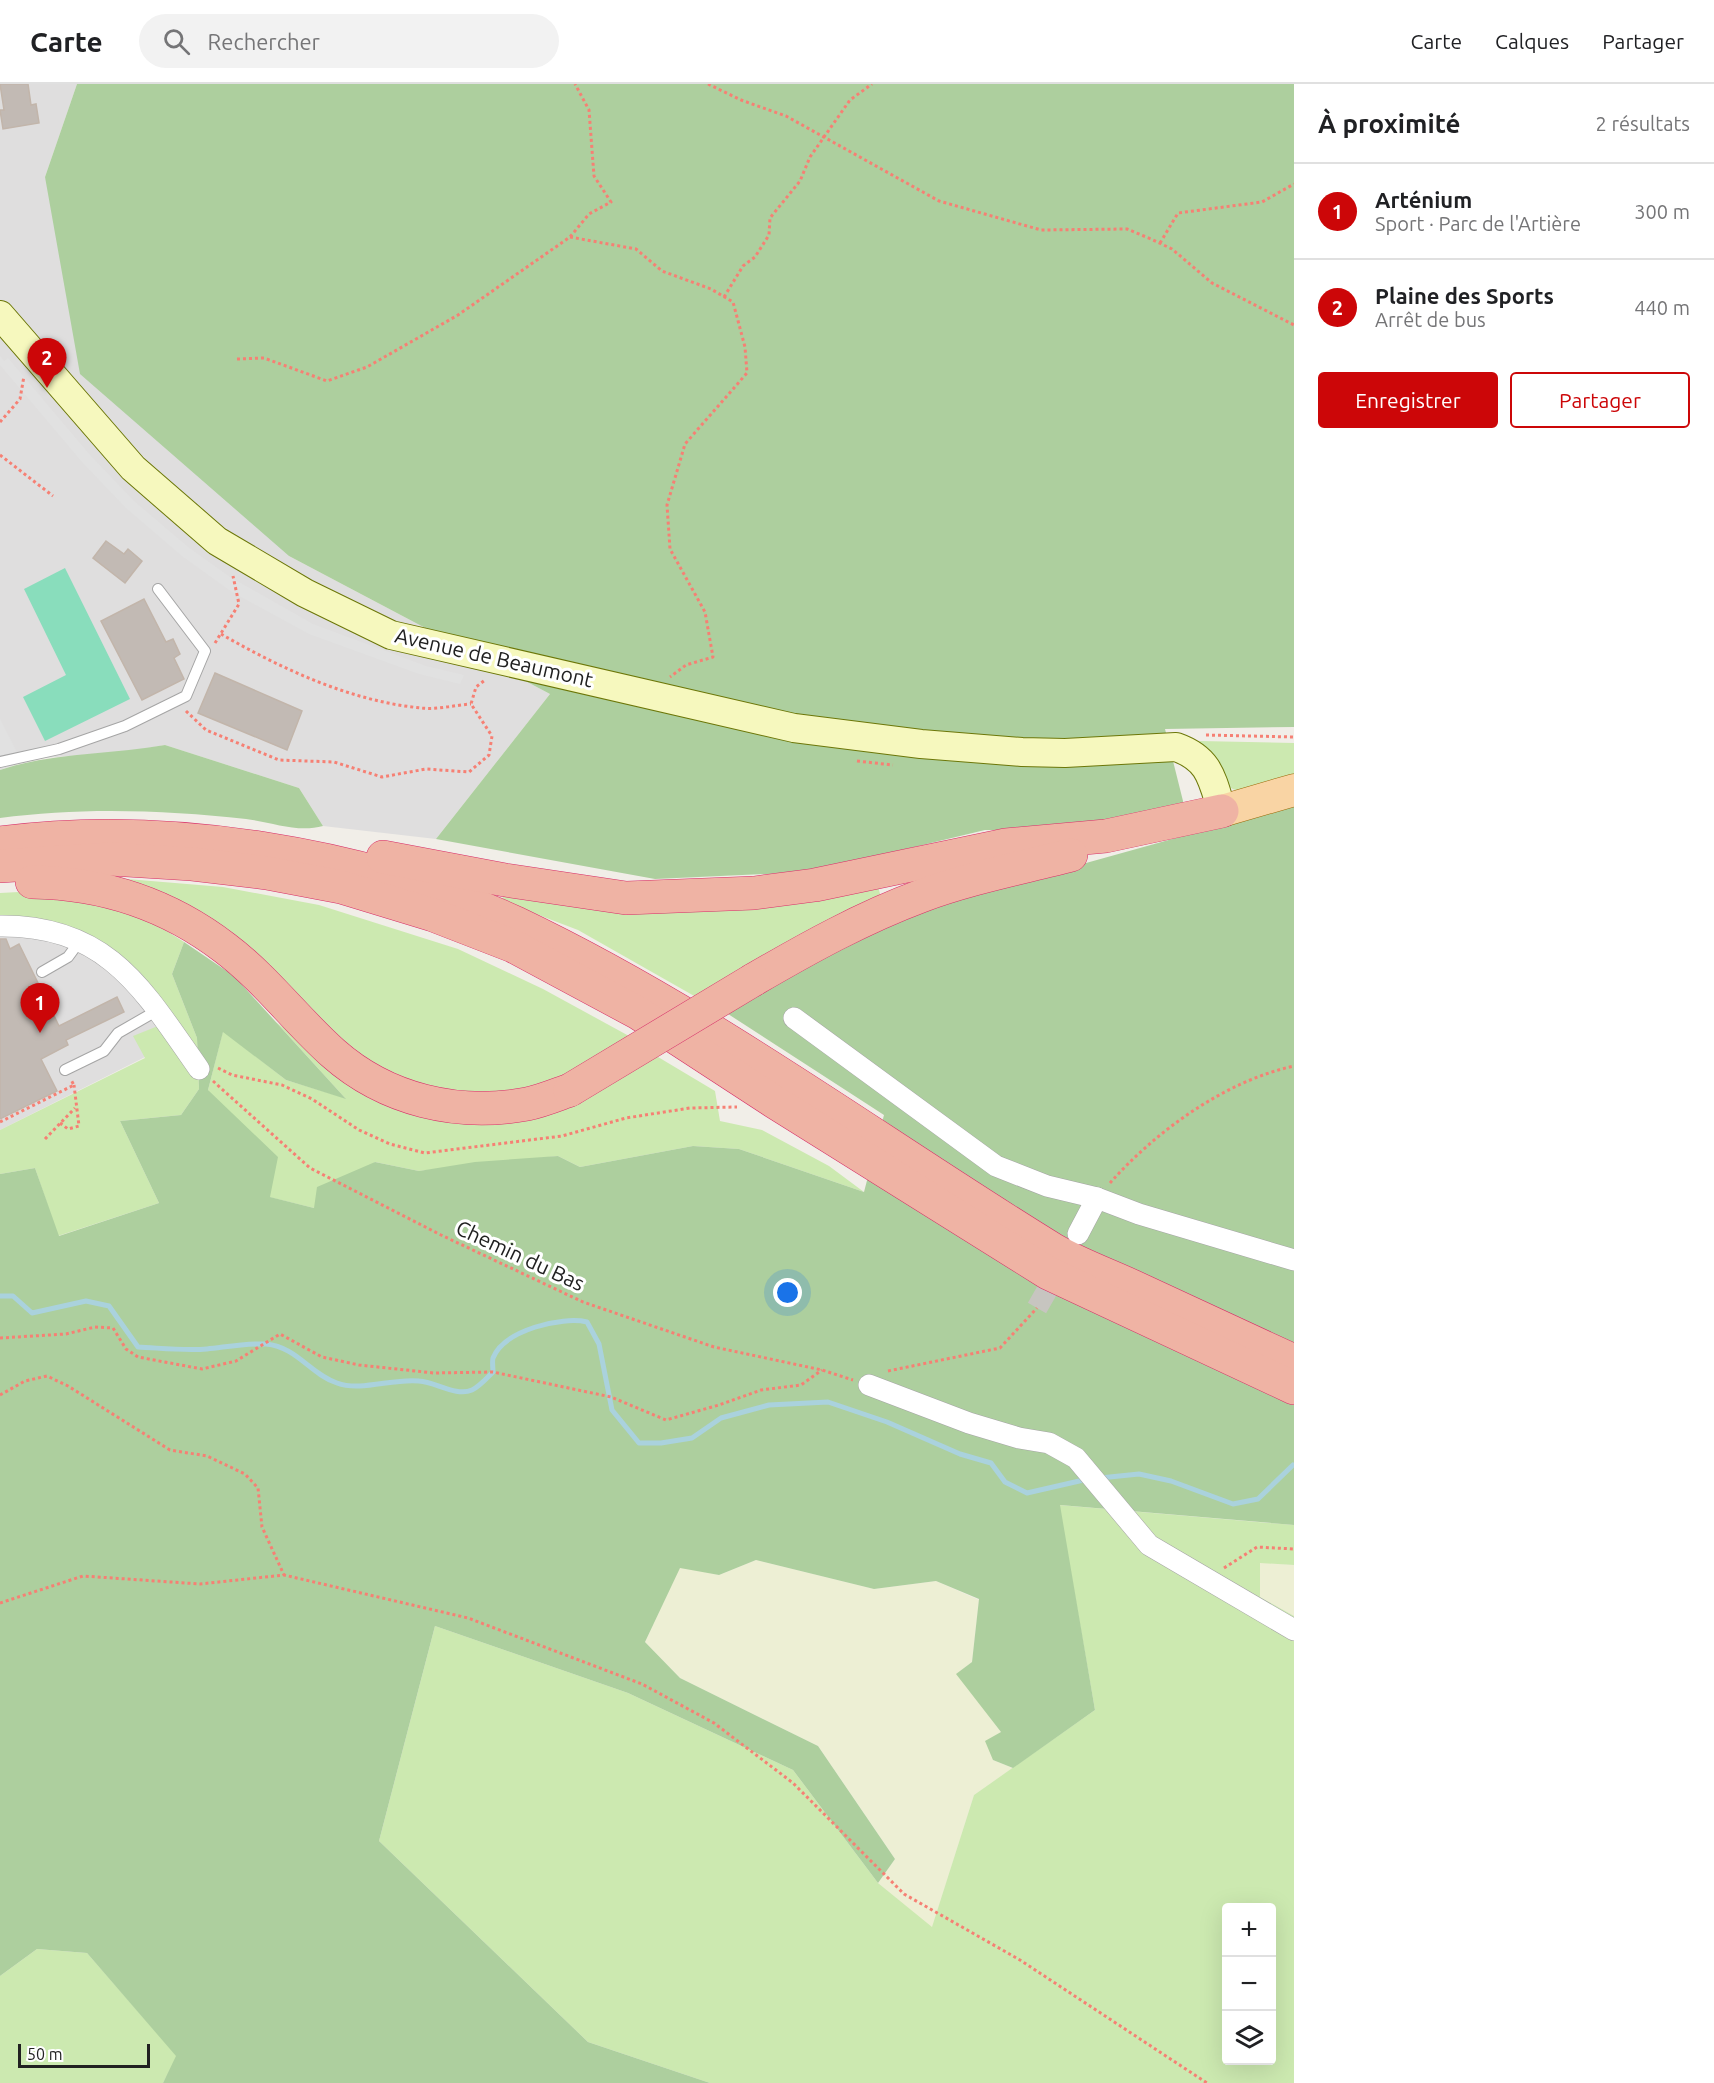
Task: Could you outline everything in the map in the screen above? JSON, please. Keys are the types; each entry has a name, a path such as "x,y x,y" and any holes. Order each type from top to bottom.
{"highway":[{"path":"199,841 261,834 505,880 626,898 754,893 815,885 1006,845 1106,836 1222,811"},
{"path":"0,881 71,882 131,896 182,919 226,949 334,1054 378,1085 417,1100 451,1108 490,1110 530,1104 570,1090 821,940 878,913 924,895 1184,825 1222,811"},
{"path":"0,843 93,835 199,841 312,856 452,896 515,923 650,992 1058,1252 1294,1360"},
{"path":"0,866 110,859 192,864 267,873 351,890 433,915 513,946 638,1013 776,1104 1048,1273 1294,1388"}],"main road":[{"name":"Avenue de Beaumont","path":"0,315 133,468 217,541 305,593 391,635 794,728 921,744 1065,753 1176,747 1191,753 1202,761 1212,777 1222,811"},
{"path":"1222,811 1294,790"}],"street":[{"path":"0,926 19,926 49,932 102,952 144,991 199,1069"},
{"path":"794,1018 996,1166 1047,1186 1097,1198 1139,1214 1294,1260"},
{"path":"1078,1234 1097,1198"},
{"path":"869,1385 969,1423 1018,1438 1049,1443 1076,1458 1149,1545 1294,1630"}],"lane":[{"path":"0,762 59,749 125,726 186,696 205,651 158,589"},
{"path":"42,972 68,957 79,942"},
{"path":"65,1070 104,1051 118,1033 158,1010"}],"path":[{"path":"237,359 264,358 327,381 367,367 458,315 570,237 589,214 611,202 594,176 589,110 575,84"},
{"path":"708,84 741,100 786,116 939,201 1041,230 1127,229 1172,249 1212,283 1294,325"},
{"path":"724,297 743,266 755,257 769,235 770,218 800,181 810,157 850,100 873,84"},
{"path":"1160,243 1178,213 1262,202 1294,184"},
{"path":"570,237 636,249 662,272 711,289 733,302 745,347 747,373 685,444 667,505 670,549 705,612 713,657 686,666 670,676 666,686"},
{"path":"0,422 20,399 25,372"},
{"path":"0,455 53,496"},
{"path":"205,651 221,634 239,604 233,574"},
{"path":"176,701 206,730 279,760 334,762 382,777 426,770 469,772 489,755 492,736 471,704 422,709 358,696 276,665 221,634"},
{"path":"1097,1198 1128,1162 1215,1097 1279,1069 1294,1066"},
{"name":"Chemin du Bas","path":"199,1069 310,1168 441,1235 583,1302 714,1347 822,1370 869,1385"},
{"path":"60,1123 68,1129 79,1126 74,1085 65,1070"},
{"path":"0,1122 74,1085"},
{"path":"45,1139 76,1107"},
{"path":"869,1385 888,1371 1000,1348 1037,1308"},
{"path":"0,1338 66,1334 95,1327 113,1328 126,1349 138,1357 202,1369 236,1361 280,1334 322,1357 359,1365 434,1373 493,1372 611,1397 666,1420 761,1390 801,1385 822,1370"},
{"path":"0,1395 25,1381 47,1376 68,1386 170,1450 207,1456 245,1474 258,1488 262,1527 284,1575"},
{"path":"1209,1581 1239,1557 1257,1547 1294,1549"},
{"path":"0,1603 83,1576 200,1584 284,1575 468,1618 642,1683 714,1722 793,1783 904,1893 1020,1960 1207,2083"}],"shaded area":[{"path":"0,84 77,84 45,177 289,556 550,694 436,839 323,826 299,788 165,745 131,751 32,759 0,770"},
{"path":"0,356 4,361 8,358 90,455 134,501 188,547 230,577 313,624 426,666 464,675 460,684 419,674 309,634 232,592 182,556 126,508 82,462 0,365"},
{"path":"0,719 21,760 0,767"},
{"path":"0,922 95,939 158,1026 145,1057 0,1130"}],"green space":[{"path":"77,84 1294,84 1294,727 1165,729 1184,805 1085,830 985,830 810,872 655,879 436,839 550,694 289,556 80,374 45,177"},
{"path":"65,568 130,699 45,741 23,697 66,675 24,589"},
{"path":"1200,741 1294,743 1294,780 1256,790 1235,790 1227,785 1209,763 1196,744"},
{"path":"165,745 299,788 323,826 294,828 256,820 216,816 123,811 61,812 0,818 0,770 40,760"},
{"path":"1294,805 1294,1525 1060,1505 1095,1710 1013,1768 993,1760 985,1741 1001,1732 956,1674 972,1662 979,1599 936,1581 874,1589 756,1560 719,1575 680,1568 645,1642 680,1678 818,1746 895,1859 878,1883 793,1770 628,1693 435,1626 379,1841 588,2042 710,2083 163,2083 176,2056 87,1953 37,1949 0,1976 0,1174 35,1168 59,1236 159,1203 120,1121 181,1115 199,1089 197,1038 172,974 184,942 234,976 346,1099 286,1080 223,1032 208,1090 278,1157 270,1197 314,1208 317,1187 375,1162 419,1171 475,1162 558,1156 580,1167 693,1146 739,1149 864,1192 884,1115 725,1012 836,943 935,905"},
{"path":"127,879 223,887 319,905 458,949 543,989 629,1036 569,1075 526,1094 472,1096 415,1085 368,1064 127,886"},
{"path":"877,883 882,901 696,997 578,930 502,901 504,891 626,914 781,905"},
{"path":"57,890 134,910 184,942 172,974 197,1038 199,1089 181,1115 120,1121 159,1203 58,1236 35,1168 0,1174 0,1130 145,1058 133,1036 158,1026 95,939 0,922 0,893"},
{"path":"276,1022 366,1090 430,1114 653,1054 715,1091 720,1121 762,1130 829,1166 864,1192 739,1149 693,1146 580,1167 558,1156 419,1171 375,1162 314,1208 269,1197 208,1090 223,1031 286,1080 345,1098"},
{"path":"1059,1505 1294,1525 1294,1565 1260,1563 1260,1597 1294,1616 1294,2083 710,2083 588,2042 379,1841 435,1626 628,1693 793,1770 878,1883 932,1927 974,1795 1095,1710"},
{"path":"756,1560 874,1589 936,1581 979,1600 972,1662 957,1674 1001,1732 993,1760 1013,1768 974,1795 932,1928 878,1883 895,1859 818,1746 680,1678 645,1642 680,1567 719,1575"},
{"path":"1260,1562 1294,1565 1294,1616 1260,1597"},
{"path":"37,1949 87,1953 177,2056 163,2083 0,2083 0,1976"}],"building":[{"path":"0,84 28,84 31,105 36,104 39,123 3,129 0,110 4,110"},
{"path":"106,541 124,554 128,549 142,561 125,583 93,558"},
{"path":"144,599 166,642 173,639 180,654 174,658 184,679 142,700 101,621"},
{"path":"215,673 302,711 287,750 198,713"},
{"path":"0,939 6,939 10,949 19,944 59,1026 117,997 124,1012 66,1040 68,1045 41,1059 57,1091 0,1119"}],"waterway":[{"path":"0,1296 13,1296 32,1313 86,1301 109,1306 138,1347 198,1350 266,1344 286,1350 319,1374 337,1383 367,1386 399,1381 419,1381 459,1392 472,1390 483,1382 493,1372 493,1358 499,1348 521,1333 549,1323 587,1322 599,1344 612,1410 639,1443 661,1443 692,1438 721,1418 769,1405 828,1402 887,1422 960,1454 991,1463 1005,1482 1027,1493 1088,1479"},
{"path":"1100,1478 1139,1474 1171,1481 1233,1504 1258,1499 1293,1465"}],"tunnel":[{"path":"1037,1308 1061,1266"}],"place":[{"name":"Plaine des Sports","path":"47,388"},
{"name":"Arténium","path":"40,1033"}]}
